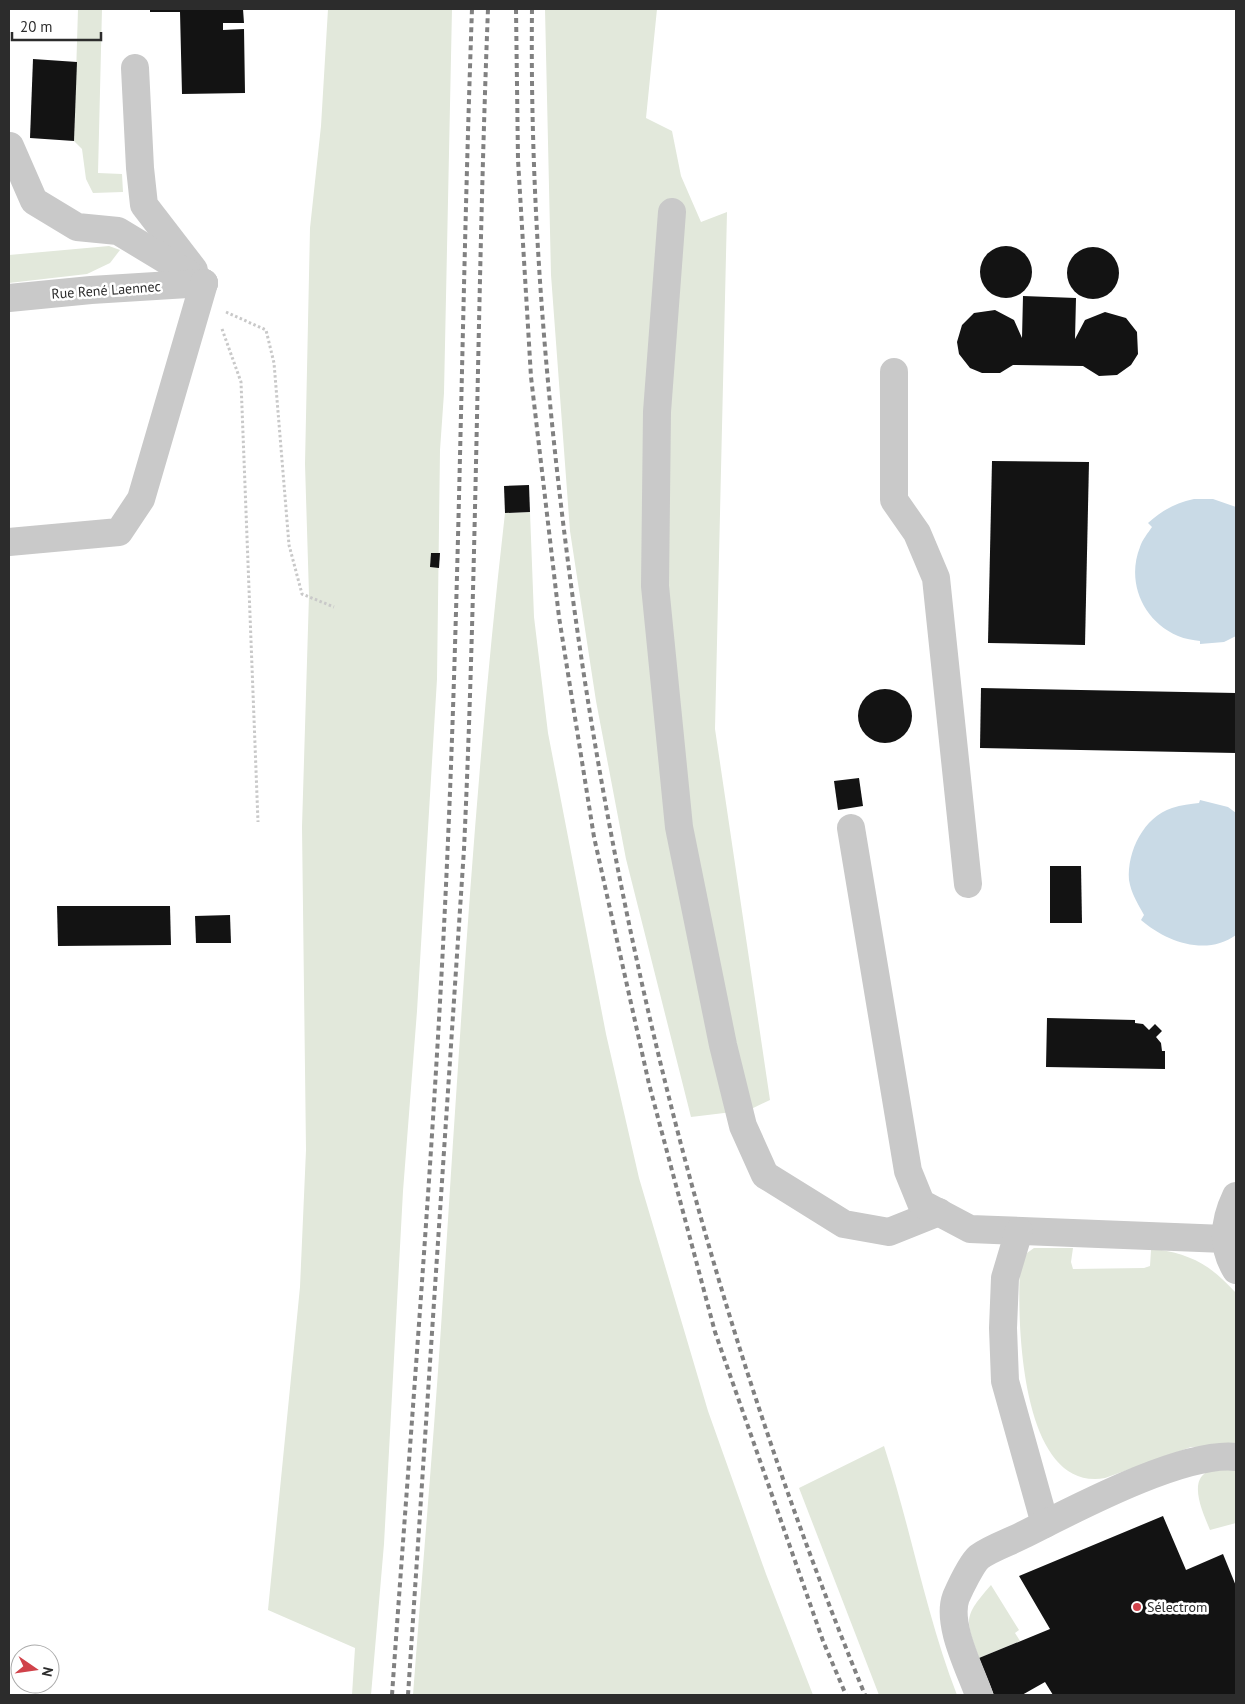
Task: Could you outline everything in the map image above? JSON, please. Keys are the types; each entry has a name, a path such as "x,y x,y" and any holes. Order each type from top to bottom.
{"street":[{"path":"135,68 140,168 144,206 209,295"},
{"path":"10,146 34,201 77,226 118,231 209,295"},
{"path":"672,212 657,412 654,586 679,827 742,1126 765,1175 844,1224 890,1232 939,1212"},
{"name":"Rue René Laennec","path":"9,298 91,290 209,295"},
{"path":"9,542 119,532 141,499 209,295"},
{"path":"894,372 894,500 917,534 936,578 968,884"},
{"path":"851,828 908,1171 921,1203 970,1229 1225,1239"},
{"path":"1236,1196 1228,1214 1225,1239 1230,1261 1236,1270"},
{"path":"1019,1230 1005,1278 1003,1328 1005,1381 1045,1524"},
{"path":"979,1695 953,1622 956,1598 978,1558 1045,1524 1155,1474 1204,1458 1236,1457"}],"path":[{"path":"209,295 266,330 274,363 289,545 302,594 334,606"},
{"path":"221,326 241,382 258,822"}],"shaded area":[{"path":"78,9 102,9 98,173 122,174 123,192 93,193 86,179 82,149 74,141"},
{"path":"328,9 452,9 444,393 440,450 437,679 417,1011 403,1191 384,1544 371,1695 352,1695 355,1648 268,1610 300,1287 306,1150 302,827 309,595 305,464 310,228 321,126"},
{"path":"545,9 657,9 646,118 672,131 681,176 701,222 727,212 715,729 770,1100 749,1110 691,1117 626,859 596,701 570,531 551,275"},
{"path":"109,246 120,250 110,263 87,274 9,283 9,255"},
{"path":"530,512 534,617 548,733 606,1034 639,1178 708,1411 766,1574 813,1695 413,1695 438,1373 468,919 494,614 505,513"},
{"path":"1034,1248 1073,1248 1071,1262 1073,1269 1144,1268 1150,1266 1151,1250 1156,1249 1191,1258 1210,1269 1227,1284 1236,1293 1236,1446 1191,1447 1105,1478 1077,1475 1055,1459 1040,1432 1030,1398 1023,1362 1020,1325 1020,1268 1027,1253"},
{"path":"884,1446 936,1634 957,1695 879,1695 799,1488"},
{"path":"1236,1469 1236,1523 1210,1530 1199,1497 1199,1480 1204,1474 1212,1470"},
{"path":"991,1585 1019,1630 1015,1633 1020,1641 979,1658 971,1635 969,1619 975,1604"}],"water":[{"path":"1194,499 1213,499 1236,507 1236,636 1224,642 1200,644 1200,641 1181,637 1166,629 1155,621 1147,610 1137,587 1135,574 1136,560 1142,542 1152,527 1148,523 1170,508"},
{"path":"1200,800 1228,807 1236,813 1236,935 1224,942 1212,945 1186,944 1151,928 1141,920 1144,915 1133,894 1129,880 1129,869 1134,847 1139,836 1153,819 1162,812 1175,807 1199,803"}],"building":[{"path":"150,9 243,9 244,23 223,23 223,30 244,29 245,93 182,94 180,12 150,12"},
{"path":"33,59 77,62 74,141 30,138"},
{"path":"1006,246 1016,248 1024,254 1030,262 1032,272 1030,282 1024,290 1016,296 1006,298 996,296 988,290 982,282 980,272 982,262 988,254 996,248"},
{"path":"1093,247 1103,249 1111,255 1117,263 1119,273 1117,283 1111,291 1103,297 1093,299 1083,297 1075,291 1069,283 1067,273 1069,263 1075,255 1083,249"},
{"path":"1023,296 1076,298 1075,339 1085,320 1105,312 1126,318 1137,332 1138,354 1131,365 1117,375 1099,376 1083,366 1013,365 1000,373 982,373 970,368 959,354 957,342 962,325 974,313 995,310 1014,320 1022,338"},
{"path":"992,461 1089,462 1085,645 988,643"},
{"path":"529,485 530,512 505,513 504,486"},
{"path":"431,553 440,553 439,568 430,567"},
{"path":"981,688 1236,693 1236,753 980,748"},
{"path":"880,689 890,689 900,693 908,701 912,716 908,731 900,739 890,743 880,743 870,739 862,731 858,721 858,711 862,701 870,693"},
{"path":"859,778 863,806 838,810 834,781"},
{"path":"1050,866 1081,866 1082,923 1050,923"},
{"path":"57,906 170,906 171,945 58,946"},
{"path":"230,915 231,943 196,943 195,916"},
{"path":"1047,1018 1135,1020 1135,1023 1143,1024 1149,1030 1155,1024 1162,1031 1156,1037 1161,1043 1162,1051 1165,1051 1165,1069 1046,1067"},
{"name":"Sélectrom","path":"1163,1516 1186,1570 1223,1554 1236,1586 1236,1695 1053,1695 1045,1682 1022,1695 994,1695 979,1658 1050,1629 1019,1576"}],"railway":[{"path":"392,1695 423,1268 443,947 455,632 472,9"},
{"path":"408,1695 464,849 472,639 481,219 488,9"},
{"path":"516,9 518,160 531,377 559,617 594,837 649,1084 715,1332 823,1641 846,1695"},
{"path":"532,9 533,141 544,340 550,406 565,538 586,687 611,834 641,981 676,1127 716,1271 761,1414 810,1555 865,1695"}],"place":[{"name":"Sélectrom","path":"1137,1607"}]}
